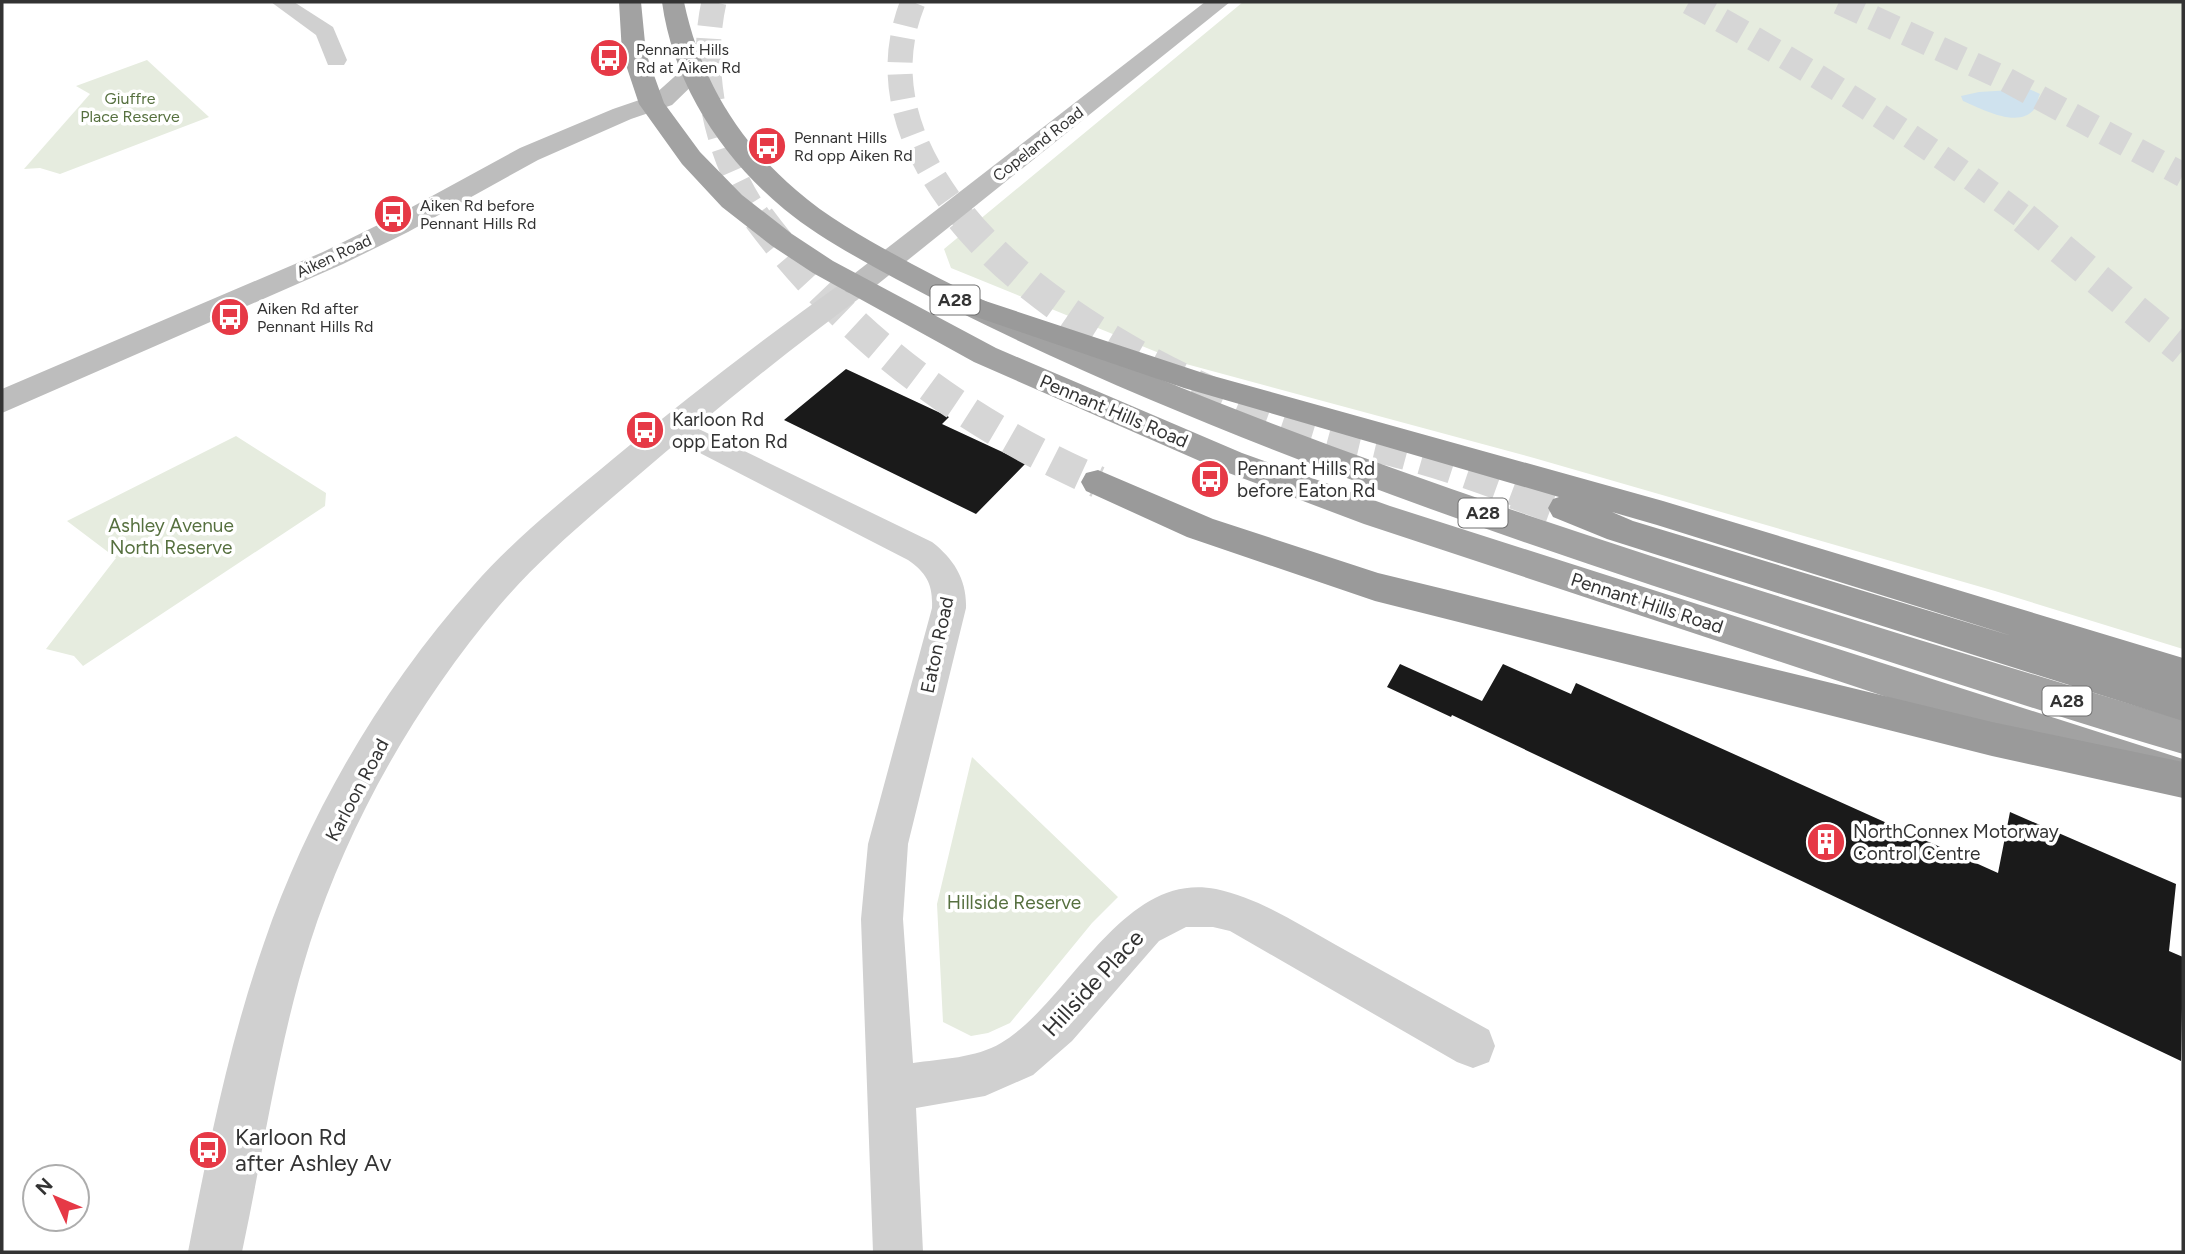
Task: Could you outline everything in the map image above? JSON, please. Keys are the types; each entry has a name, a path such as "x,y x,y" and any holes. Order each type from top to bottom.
{"highway":[{"name":"Pennant Hills Road","path":"631,2 634,53 652,104 691,158 732,201 782,240 857,286 985,355 1242,466 1377,515 2183,779"},
{"name":"Pennant Hills Road","path":"673,2 692,74 710,110 734,143 785,195 834,232 955,300 1201,410 1394,483 1683,581 2183,737"},
{"path":"955,300 1208,385 1663,514 2183,674"},
{"path":"1098,482 1200,528 1375,587 1992,739 2183,779"},
{"path":"1566,508 1620,530 2183,705"}],"main road":[{"name":"Copeland Road","path":"857,286 1219,2"},
{"name":"Aiken Road","path":"2,402 332,258 398,226 528,154 652,104 676,91 692,74"}],"street":[{"path":"281,2 325,32 336,60"},
{"path":"674,427 857,286"},
{"name":"Eaton Road","path":"674,427 920,551 942,569 948,582 949,608 888,844 882,919 898,1252"},
{"name":"Karloon Road","path":"215,1252 278,976 302,902 354,787 400,712 446,646 488,594 574,510 674,427"},
{"name":"Hillside Place","path":"892,1089 980,1073 999,1068 1017,1058 1049,1032 1144,927 1167,914 1198,905 1224,908 1257,923 1473,1046"}],"green space":[{"path":"1243,2 2183,2 2183,649 1995,591 1534,458 1186,364 951,268 944,249"},
{"name":"Giuffre Place Reserve","path":"147,60 209,117 60,174 40,168 24,169 90,94 76,86"},
{"name":"Ashley Avenue North Reserve","path":"236,436 326,493 325,506 83,666 74,656 46,649 116,558 67,521"},
{"name":"Hillside Reserve","path":"972,757 1118,897 1092,923 1010,1023 988,1033 971,1036 943,1022 937,904"}],"water":[{"path":"2029,89 2040,94 2031,113 2022,117 2012,118 1991,113 1963,101 1961,96 1979,92"}],"building":[{"path":"846,369 949,417 942,424 1026,463 976,514 784,420"},
{"name":"NorthConnex Motorway Control Centre","path":"1400,664 1482,701 1503,664 1571,694 1576,683 1998,873 2010,812 2176,884 2169,951 2183,957 2181,1061 1452,715 1451,717 1387,687"}],"tunnel":[{"path":"714,2 708,58 715,115 732,170 760,219"},
{"path":"913,2 904,32 900,61 901,89 907,116 930,169 964,219"},
{"path":"1689,2 1862,104 2026,219"},
{"path":"1839,2 2003,78 2183,175"},
{"path":"759,218 793,261 830,301 869,338 911,372 1000,432 1048,459 1098,482"},
{"path":"962,218 993,252 1072,316 1164,370 1258,412 1329,435 1424,459 1521,492"},
{"path":"2024,218 2183,350"},
{"path":"1516,490 1566,508"}],"place":[{"name":"Pennant Hills Rd at Aiken Rd","path":"609,58"},
{"name":"Pennant Hills Rd opp Aiken Rd","path":"767,146"},
{"name":"Aiken Rd before Pennant Hills Rd","path":"393,214"},
{"name":"Aiken Rd after Pennant Hills Rd","path":"230,317"},
{"name":"Karloon Rd opp Eaton Rd","path":"645,430"},
{"name":"Pennant Hills Rd before Eaton Rd","path":"1210,479"},
{"name":"NorthConnex Motorway Control Centre","path":"1826,842"},
{"name":"Karloon Rd after Ashley Av","path":"208,1150"}]}
